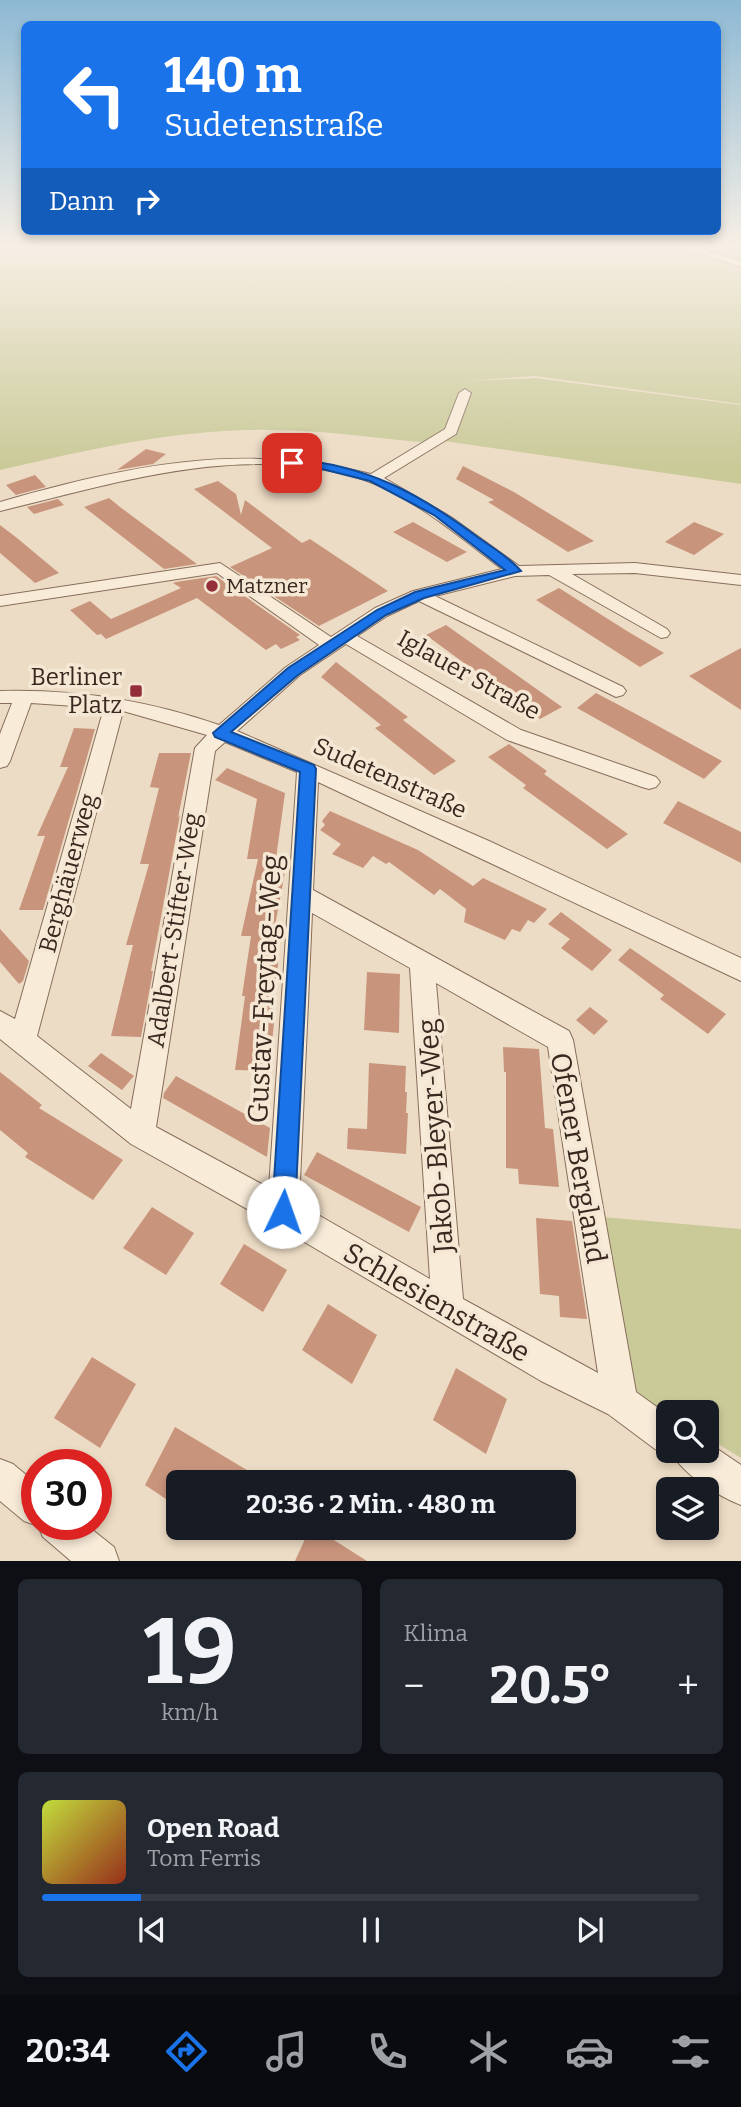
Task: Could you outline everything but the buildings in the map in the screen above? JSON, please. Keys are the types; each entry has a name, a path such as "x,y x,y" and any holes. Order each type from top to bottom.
{"street":[{"path":"374,478 451,431 465,393"},
{"path":"0,507 140,474 248,459 314,464 374,478 438,513 515,571"},
{"path":"0,601 220,568 338,640"},
{"name":"Iglauer Straße","path":"220,733 293,671 381,612 419,595 515,571 635,568 741,580"},
{"path":"552,570 662,633"},
{"name":"Iglauer Straße","path":"419,595 617,691"},
{"name":"Iglauer Straße","path":"338,640 514,735 649,782"},
{"path":"0,761 24,696"},
{"name":"Sudetenstraße","path":"0,697 24,696 115,704 162,713 220,733 476,844 741,970"},
{"name":"Berghäuerweg","path":"11,1032 115,704"},
{"name":"Adalbert-Stifter-Weg","path":"141,1134 205,748 220,733"},
{"name":"Gustav-Freytag-Weg","path":"283,1212 308,769"},
{"name":"Ofener Bergland","path":"301,895 560,1040 620,1402"},
{"name":"Jakob-Bleyer-Weg","path":"422,963 448,1309"},
{"name":"Schlesienstraße","path":"11,1032 141,1134 283,1212 553,1369 620,1402 656,1428"},
{"path":"706,1463 741,1487"},
{"path":"0,1477 21,1495"},
{"path":"75,1540 100,1561"}],"green space":[{"path":"0,320 741,320 741,404 535,376 464,381 535,378 741,405 741,484 444,441 416,442 281,430 236,430 168,437 99,448 0,470"},
{"path":"603,1217 741,1229 741,1458 719,1444 719,1400 656,1400 656,1406 637,1394"}],"place":[{"name":"Matzner","path":"212,586"},
{"name":"Berliner Platz","path":"136,691"}],"route":[{"path":"283,1212 308,769 220,733 293,671 381,612 419,595 515,571 438,513 374,478 314,464 292,463"}]}
